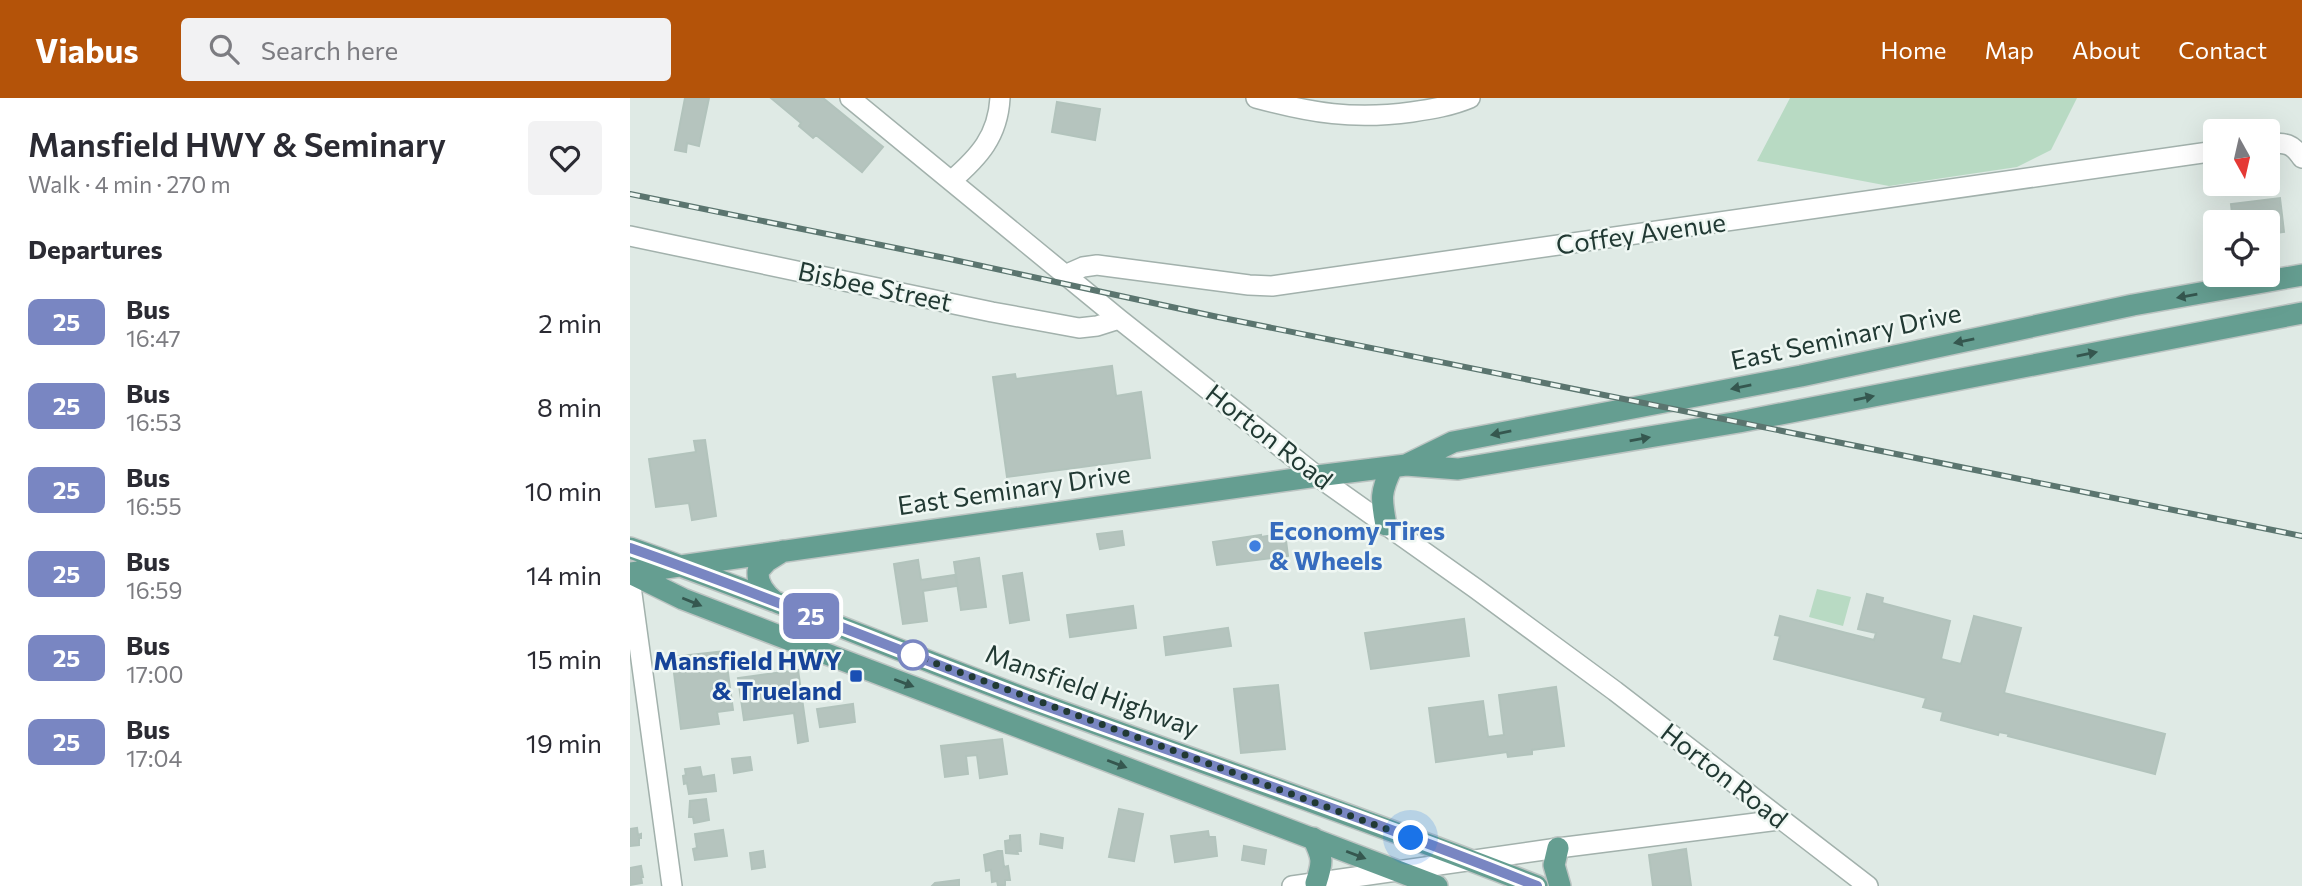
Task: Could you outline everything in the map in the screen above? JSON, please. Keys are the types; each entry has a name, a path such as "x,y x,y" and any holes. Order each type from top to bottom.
{"main road":[{"name":"East Seminary Drive","path":"1399,467 1453,442 1920,351 2133,305 2302,275"},
{"name":"East Seminary Drive","path":"630,575 785,550 1317,476 1399,467 1458,469 1739,422 2302,313"},
{"path":"1920,351 1928,385"},
{"path":"1386,525 1380,498 1383,485 1399,467"},
{"name":"Mansfield Highway","path":"630,548 942,667 1227,769 1537,886"},
{"path":"774,601 766,595 760,584 758,571 767,561 785,550"},
{"path":"630,575 683,599 1437,886"},
{"path":"1313,838 1322,855 1316,883"},
{"path":"1558,848 1554,865 1560,886"}],"street":[{"name":"Horton Road","path":"850,98 1119,319 1317,476 1615,691 1868,886"},
{"path":"951,181 968,166 992,134 999,117 1000,98"},
{"path":"1255,98 1320,114 1355,117 1426,110 1470,98"},
{"name":"Coffey Avenue","path":"1067,274 1083,267 1097,265 1272,286 2203,153"},
{"name":"Bisbee Street","path":"630,236 1079,328 1119,319"},
{"path":"630,575 672,886"},
{"path":"1292,886 1780,820"}],"green space":[{"path":"1790,98 2077,98 2051,150 2017,167 1889,186 1757,161"},
{"path":"1817,589 1851,597 1843,626 1809,617"}],"building":[{"path":"685,98 709,98 699,146 687,143 686,152 675,150"},
{"path":"771,98 823,98 883,147 862,172 816,135 813,138 799,126 801,123"},
{"path":"1057,102 1100,109 1095,140 1052,132"},
{"path":"2280,198 2284,232 2280,232 2280,210 2232,210 2231,204"},
{"path":"1112,366 1116,396 1141,392 1150,458 1007,477 993,377 1015,374 1016,379"},
{"path":"705,440 716,516 692,520 689,503 656,507 649,459 696,452 694,441"},
{"path":"1122,531 1124,545 1100,549 1097,534"},
{"path":"1285,533 1288,556 1217,565 1213,542"},
{"path":"979,558 986,607 961,610 954,562"},
{"path":"918,560 921,580 955,575 957,586 923,591 927,621 903,624 894,564"},
{"path":"1022,573 1029,620 1010,623 1003,576"},
{"path":"1867,594 1883,598 1882,603 1950,621 1941,659 1961,664 1974,616 2021,628 2004,693 2165,734 2155,774 2008,736 2009,734 1999,732 1998,735 1941,720 1943,712 1923,707 1926,698 1774,659 1780,636 1775,635 1780,616 1874,640 1876,633 1858,629"},
{"path":"1133,606 1136,628 1070,637 1067,615"},
{"path":"1464,619 1469,656 1371,669 1365,633"},
{"path":"1228,628 1231,646 1166,655 1164,637"},
{"path":"725,651 733,710 717,712 719,724 681,729 672,657"},
{"path":"798,670 808,741 798,743 794,713 744,720 738,678"},
{"path":"1278,685 1285,749 1241,753 1234,689"},
{"path":"1556,687 1564,746 1532,750 1532,754 1508,757 1507,752 1436,762 1429,708 1483,701 1488,737 1504,735 1499,695"},
{"path":"853,704 855,722 820,727 817,709"},
{"path":"1002,739 1007,774 980,778 977,755 966,756 968,774 945,777 941,746"},
{"path":"750,757 752,770 734,773 732,759"},
{"path":"700,767 702,777 714,775 716,791 689,794 687,783 684,784 685,769"},
{"path":"706,799 709,820 694,823 693,817 689,817 690,801"},
{"path":"1119,809 1143,814 1134,861 1109,857"},
{"path":"637,828 638,835 641,834 639,845 630,846 630,829"},
{"path":"723,830 727,856 695,860 695,834"},
{"path":"1208,831 1209,837 1215,837 1217,856 1175,862 1171,836"},
{"path":"1041,834 1063,838 1062,848 1040,844"},
{"path":"1020,835 1021,851 1017,851 1018,854 1006,853 1005,841 1010,840 1010,836"},
{"path":"1244,846 1266,850 1264,864 1242,860"},
{"path":"1686,849 1691,886 1653,886 1649,855"},
{"path":"763,851 765,867 752,869 750,853"},
{"path":"1002,851 1004,867 1008,866 1010,880 1005,880 1005,885 998,886 997,881 992,882 991,870 986,871 984,855"},
{"path":"641,866 642,883 630,885 630,868"},
{"path":"959,880 959,886 932,886 935,883"}],"railway":[{"path":"630,194 1218,317 2302,536"}],"bus line":[{"name":"25","path":"630,548 942,667 1227,769 1537,886"}],"place":[{"name":"Economy Tires & Wheels","path":"1255,546"},
{"name":"Mansfield HWY & Trueland","path":"856,676"}],"route":[{"path":"913,655 1411,838"}]}
